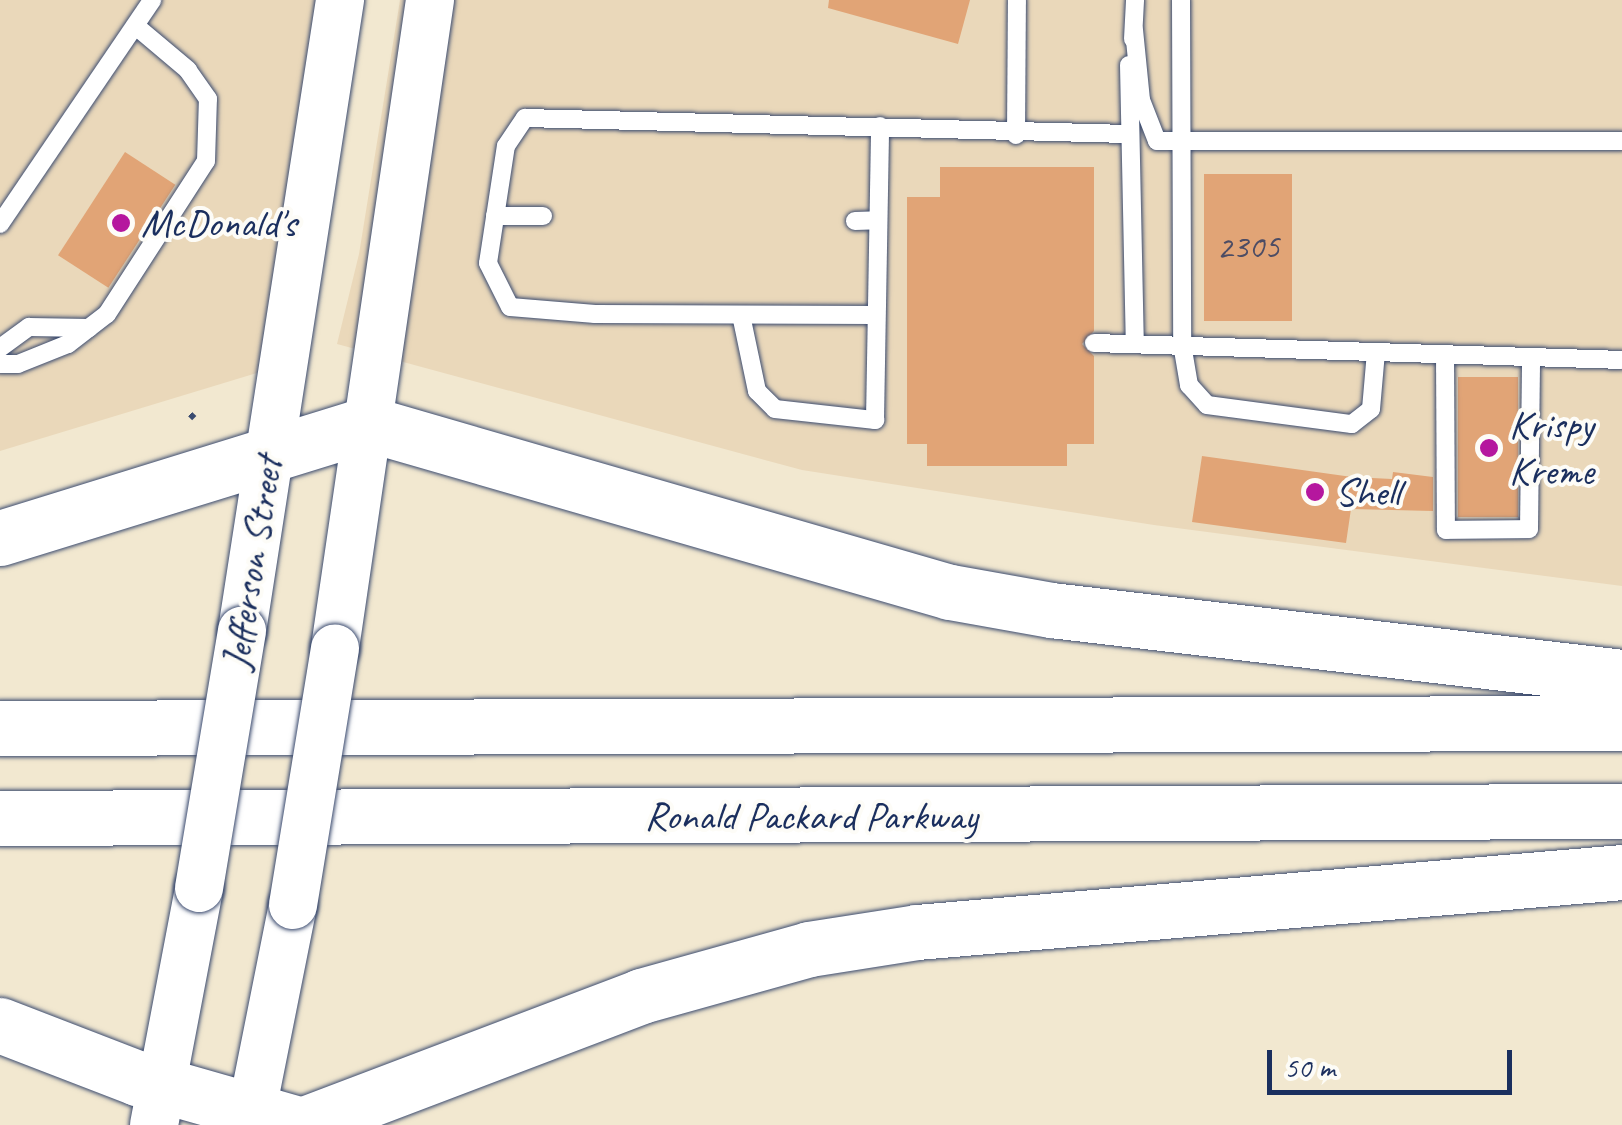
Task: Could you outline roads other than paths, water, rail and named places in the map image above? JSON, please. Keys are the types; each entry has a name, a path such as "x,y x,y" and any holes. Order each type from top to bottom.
{"highway":[{"path":"0,538 270,450 370,424 950,592 1051,610 1622,677"},
{"path":"0,728 1622,723"},
{"name":"Ronald Packard Parkway","path":"0,818 1622,810"},
{"path":"0,1025 157,1104 276,1121 641,996 809,948 917,932 1622,872"}],"main road":[{"name":"Jefferson Street","path":"157,1104 199,888 242,631 340,0"},
{"path":"276,1121 293,904 370,424 430,0"}],"lane":[{"path":"0,224 152,0"},
{"path":"1016,135 1017,0"},
{"path":"1135,0 1129,134 1135,343"},
{"path":"1181,0 1182,344 1189,385 1207,405 1352,424 1370,409 1376,352"},
{"path":"0,364 18,364 90,328 107,314 206,160 208,98 188,70 137,27"},
{"path":"1134,30 1148,129 1157,142 1622,141"},
{"path":"876,315 741,315 510,306 488,262 506,146 525,118 880,126 1016,135 1129,134"},
{"path":"741,315 757,391 776,409 876,420 880,126"},
{"path":"495,216 543,216"},
{"path":"855,221 878,220"},
{"path":"0,348 29,327 90,328"},
{"path":"1094,343 1622,360"},
{"path":"1445,354 1446,530 1530,529 1531,356"}],"place":[{"name":"McDonald's","path":"121,223"},
{"name":"Krispy Kreme","path":"1489,448"},
{"name":"Shell","path":"1315,492"}]}
